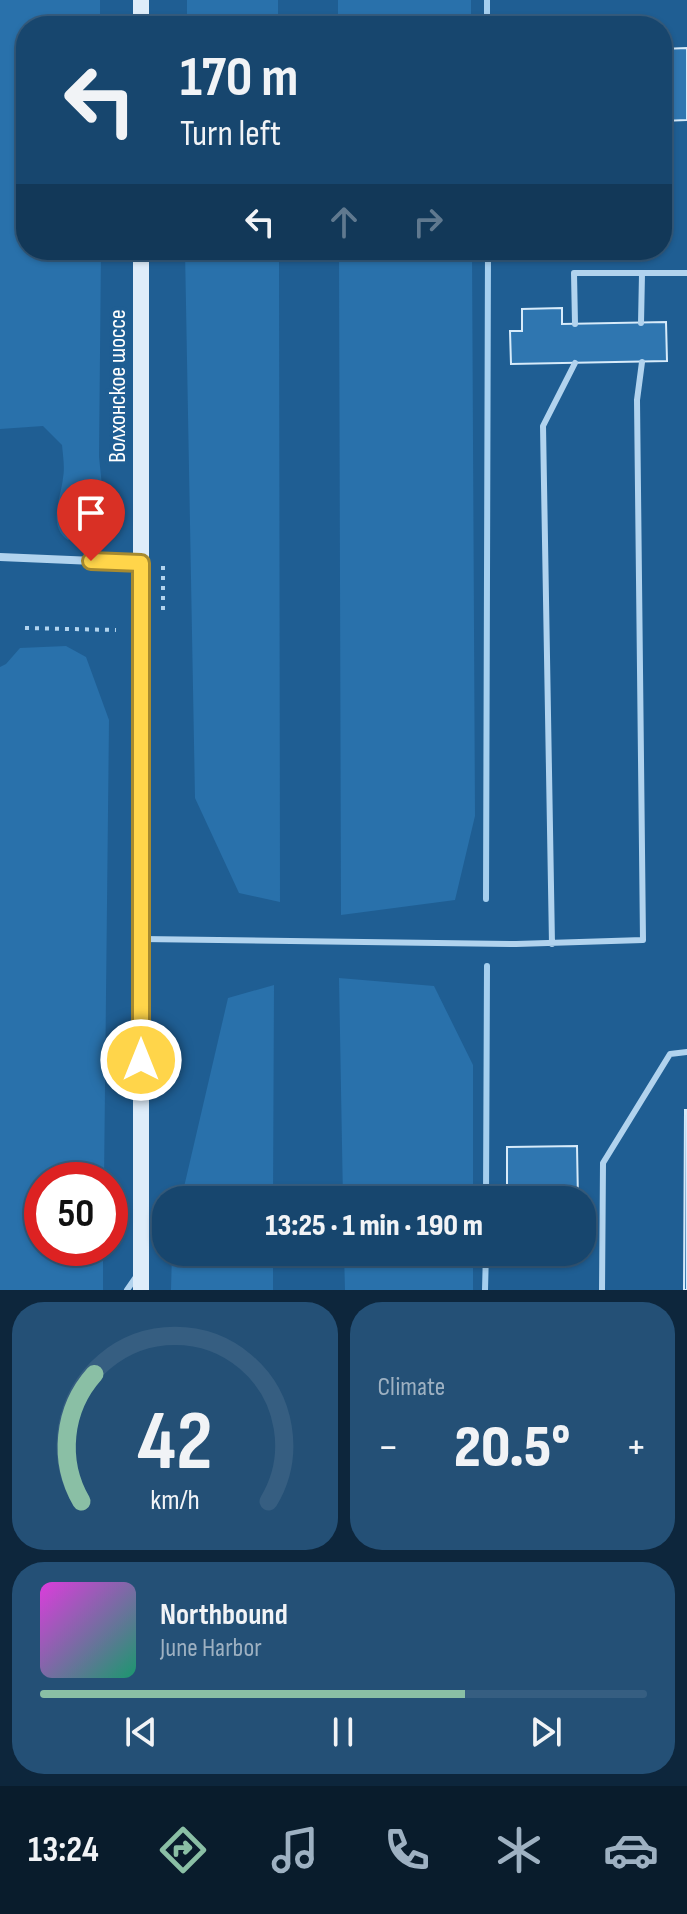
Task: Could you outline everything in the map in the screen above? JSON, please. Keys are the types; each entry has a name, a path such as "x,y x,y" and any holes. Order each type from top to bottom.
{"main road":[{"name":"Волхонское шоссе","path":"141,260 141,1290"}],"street":[{"path":"0,557 141,563"}],"lane":[{"path":"575,324 574,273 687,273"},
{"path":"641,323 642,274"},
{"path":"141,939 552,944 643,940 637,400 642,362"},
{"path":"552,944 543,426 575,363"},
{"path":"602,1290 603,1163 670,1054 687,1052"},
{"path":"127,1290 141,1271"}],"path":[{"path":"163,564 163,610"},
{"path":"25,628 116,630"}],"shaded area":[{"path":"0,0 100,0 100,16 16,16 16,260 101,260 99,457 103,495 87,529 68,540 58,527 58,503 64,474 62,445 43,426 0,429"},
{"path":"187,0 278,0 278,16 187,16"},
{"path":"338,0 471,0 471,16 338,16"},
{"path":"185,260 279,260 280,902 239,893 195,798"},
{"path":"339,260 472,260 475,816 455,900 341,915"},
{"path":"66,646 86,657 109,720 104,1162 24,1162 24,1266 103,1266 103,1290 0,1290 0,667 20,648"},
{"path":"339,978 434,986 473,1065 473,1186 343,1186"},
{"path":"274,985 273,1186 184,1186 228,998"},
{"path":"172,1266 273,1266 273,1290 171,1290"},
{"path":"344,1266 473,1266 473,1290 345,1290"}],"building":[{"path":"687,48 687,120 672,121 672,49"},
{"path":"562,308 562,324 666,322 667,361 511,364 510,331 522,331 522,309"},
{"path":"687,1110 687,1290 684,1290"},
{"path":"577,1146 578,1186 507,1186 507,1147"}],"waterway":[{"path":"487,0 487,16"},
{"path":"486,899 488,260"},
{"path":"486,1186 487,966"},
{"path":"485,1290 486,1266"}],"route":[{"path":"91,561 141,563 141,1060"}]}
